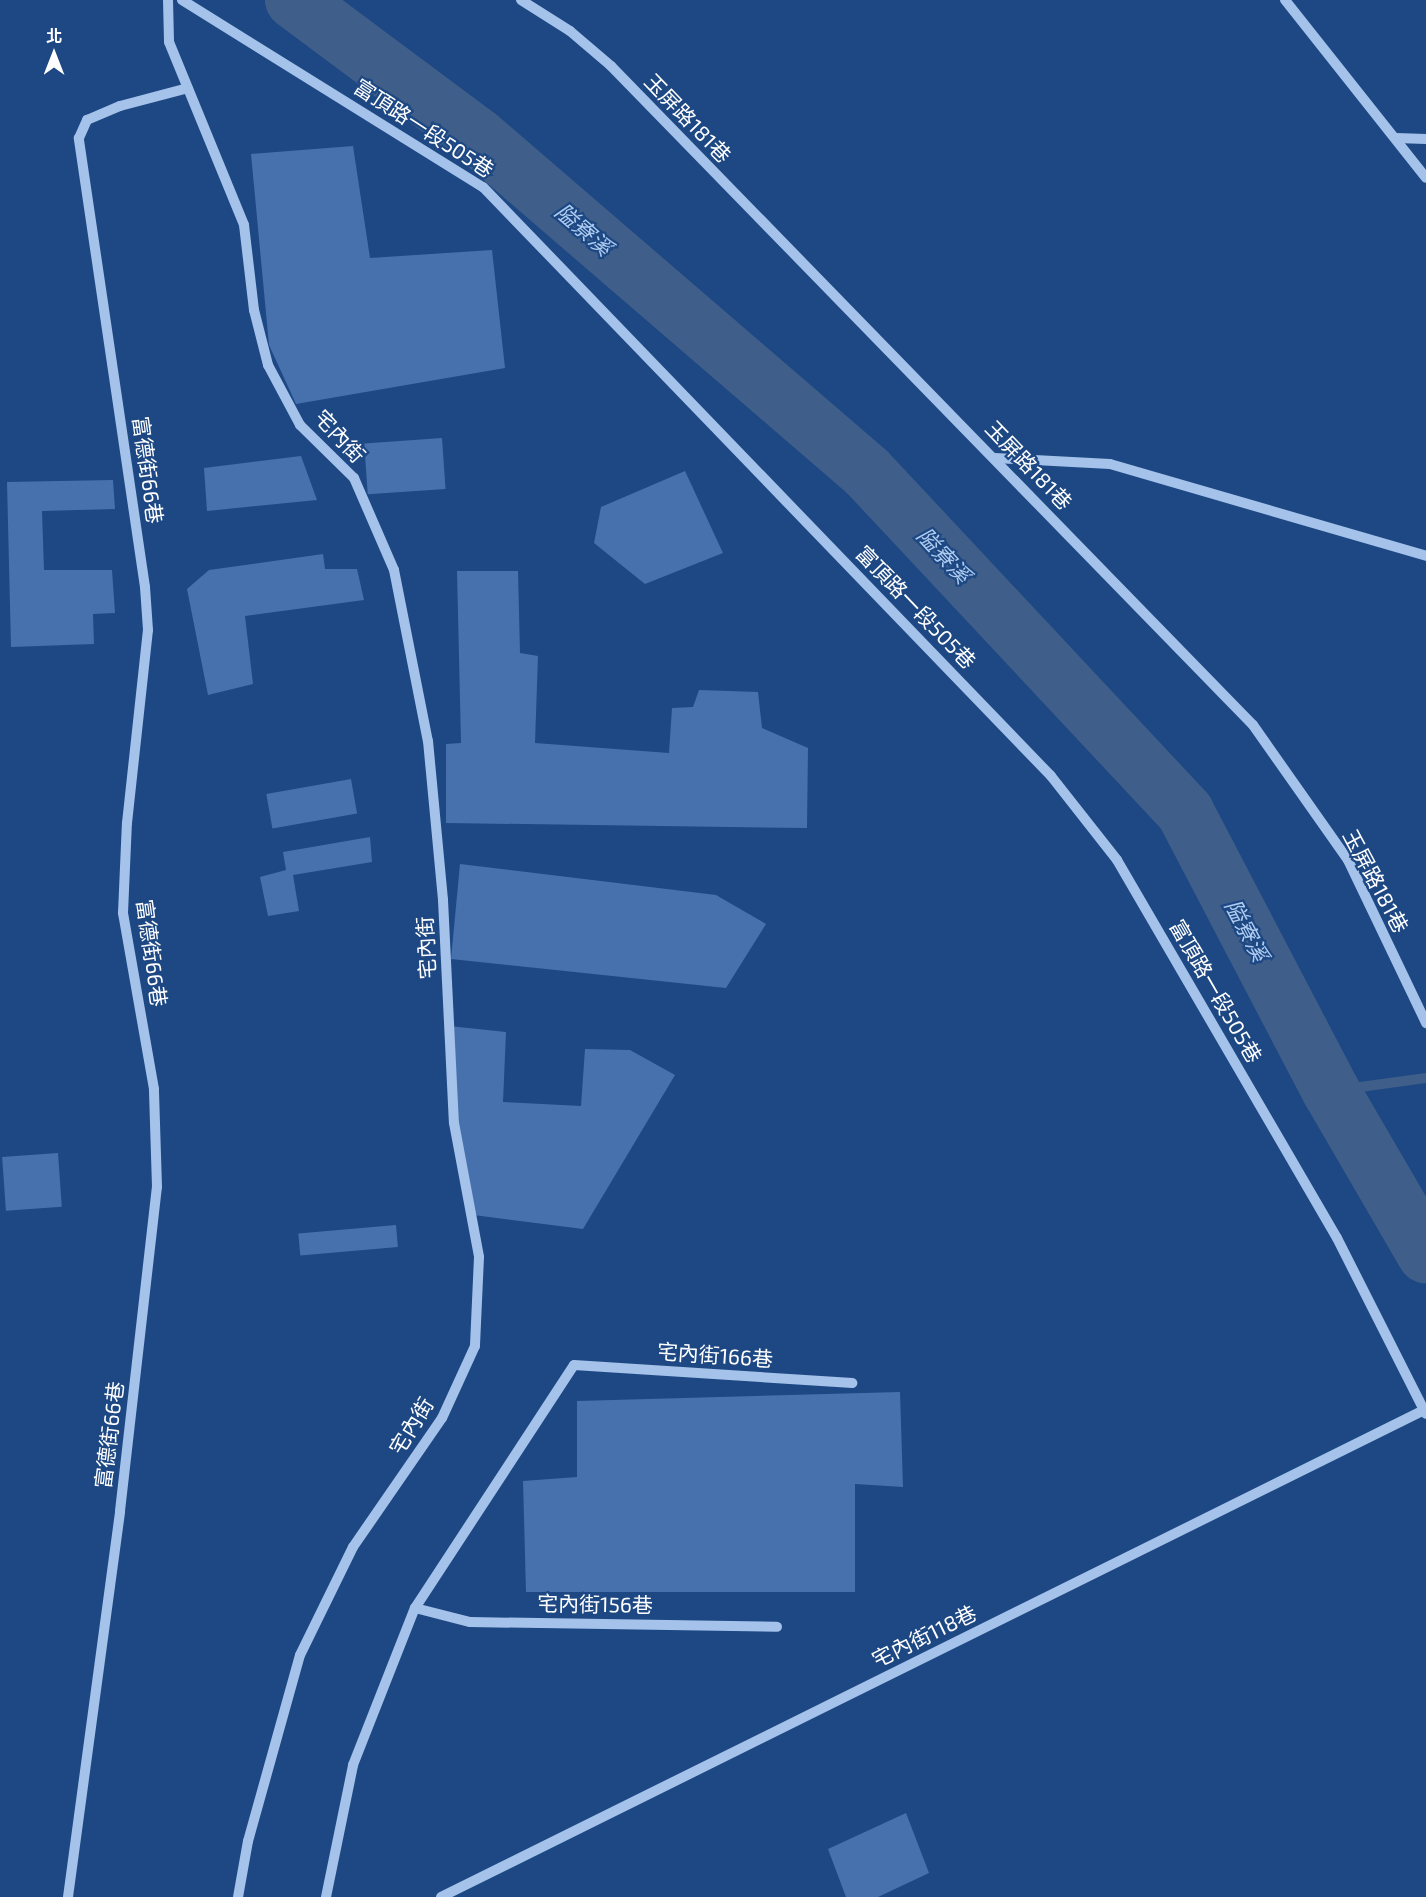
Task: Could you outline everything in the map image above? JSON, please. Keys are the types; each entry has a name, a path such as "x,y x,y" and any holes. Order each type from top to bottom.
{"street":[{"name":"宅內街","path":"168,0 169,42 244,225 254,310 268,365 300,425 354,478 394,570 428,741 443,900 454,1123 479,1257 475,1346 442,1418 352,1547 300,1655 248,1841 238,1897"},
{"name":"富頂路一段505巷","path":"182,0 483,186 1051,776 1117,860 1337,1239 1425,1412"},
{"name":"玉屏路181巷","path":"521,0 570,31 611,66 1253,725 1348,860 1426,1023"},
{"path":"1285,0 1426,178"},
{"name":"富德街66巷","path":"68,1897 120,1511 157,1186 154,1089 123,913 127,823 148,630 145,587 79,138 87,120 120,106 188,88"},
{"path":"1396,138 1426,140"},
{"path":"995,458 1110,464 1426,556"},
{"name":"宅內街166巷","path":"415,1608 574,1365 852,1383"},
{"name":"宅內街118巷","path":"441,1897 1425,1412"},
{"path":"326,1897 352,1765 415,1608"},
{"name":"宅內街156巷","path":"415,1608 470,1622 777,1627"}],"building":[{"path":"353,146 370,258 492,250 505,368 296,404 269,345 251,154"},
{"path":"442,438 446,489 368,494 364,443"},
{"path":"301,456 317,500 207,511 204,468"},
{"path":"685,471 723,553 645,584 594,543 601,507"},
{"path":"113,480 115,509 42,511 44,570 112,570 115,613 93,614 94,644 11,647 7,482"},
{"path":"323,554 325,569 357,569 364,600 245,616 253,684 208,695 187,589 209,570"},
{"path":"457,571 518,571 520,653 538,656 535,743 669,753 672,708 693,707 699,690 758,692 762,728 808,748 807,828 446,823 446,744 461,743"},
{"path":"351,779 357,813 272,828 266,794"},
{"path":"370,837 372,862 293,875 299,911 268,916 260,877 286,870 283,852"},
{"path":"460,864 716,895 766,924 726,988 451,959"},
{"path":"449,1026 506,1032 503,1102 581,1106 585,1049 630,1050 675,1075 583,1229 466,1214"},
{"path":"58,1153 62,1207 6,1211 2,1157"},
{"path":"396,1225 398,1247 300,1255 298,1234"},
{"path":"900,1392 903,1487 855,1484 855,1592 526,1592 523,1481 577,1477 577,1401"},
{"path":"906,1813 929,1873 878,1897 846,1897 828,1849"}],"waterway":[{"name":"隘寮溪","path":"294,0 478,137 867,472 1185,812 1331,1091 1426,1254"},
{"path":"1331,1091 1426,1078"}]}
